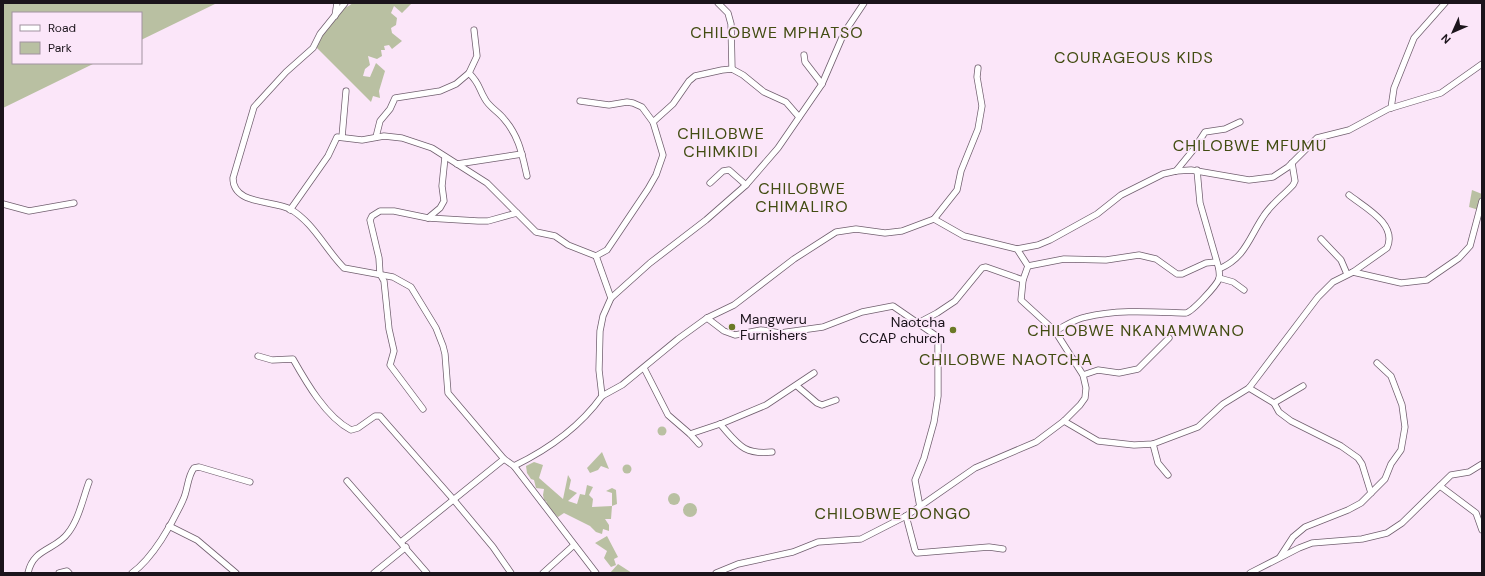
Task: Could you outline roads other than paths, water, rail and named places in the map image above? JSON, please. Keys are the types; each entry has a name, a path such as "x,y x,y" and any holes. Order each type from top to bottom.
{"street":[{"path":"335,16 337,3"},
{"path":"345,3 320,34 313,48 286,72 254,106 233,178 233,184 240,195 290,210 315,231 344,268 380,274 403,281 411,287 436,328 445,354 448,393 504,459 514,466 596,573"},
{"path":"718,3 728,13 731,24 732,69"},
{"path":"602,396 599,370 600,331 603,316 611,298 650,263 706,220 746,185 778,148 822,84 844,33 864,3"},
{"path":"1390,108 1394,88 1414,38 1445,3"},
{"path":"376,137 380,121 390,109 395,98 449,88 469,73 478,56 474,30"},
{"path":"804,55 805,62 822,84"},
{"path":"934,219 964,236 1017,249 1038,245 1097,214 1124,194 1163,174 1176,171 1197,170 1253,180 1273,176 1292,163 1317,138 1349,130 1390,108 1441,93 1482,64"},
{"path":"514,466 545,451 588,415 602,396 622,385 707,318 740,302 794,259 836,232 856,229 885,233 902,231 934,219 957,190 961,171 978,129 982,106 977,77 978,68"},
{"path":"653,122 673,104 682,90 695,76 732,69 743,75 764,92 786,102 800,117"},
{"path":"469,73 480,87 484,98 506,120 517,137 527,176"},
{"path":"342,137 346,91"},
{"path":"580,101 609,105 627,102 642,107 653,122 663,155 656,175 648,189 607,250 596,256"},
{"path":"1176,171 1194,149 1205,132 1225,129 1240,122"},
{"path":"290,210 328,156 337,137 362,140 376,137 402,138 432,148 487,183 539,234 555,236 568,245 596,256 611,298"},
{"path":"457,164 522,154"},
{"path":"428,218 440,208 444,201 442,186 445,157"},
{"path":"1219,269 1227,265 1244,249 1265,213 1293,185 1295,181 1292,163"},
{"path":"710,183 723,171 730,170 746,185"},
{"path":"1055,331 1081,318 1099,315 1189,312 1219,278 1219,269 1200,203 1197,170"},
{"path":"1064,421 1098,441 1134,445 1153,444 1200,425 1223,404 1249,388 1318,297 1333,282 1342,278 1346,274 1353,272 1387,248 1389,237 1384,224 1348,195"},
{"path":"1353,272 1378,276 1401,283 1427,280 1459,258 1470,246 1482,201"},
{"path":"3,204 29,211 74,203"},
{"path":"423,409 390,365 394,351 389,329 384,281 380,274 379,258 370,224 372,216 380,211 388,211 428,218 488,221 517,213"},
{"path":"1321,239 1341,260 1346,274"},
{"path":"1017,249 1028,266"},
{"path":"1028,266 1064,259 1106,260 1139,255 1156,259 1178,274 1182,274 1206,263 1216,262"},
{"path":"716,573 738,564 793,552 818,542 858,540 906,516 975,468 1036,442 1064,421 1085,398 1086,388 1083,375 1055,331 1023,304 1021,295 1023,280 1028,266"},
{"path":"918,323 955,301 982,268 1023,280"},
{"path":"1219,278 1233,282 1244,290"},
{"path":"707,318 724,332 735,335 761,330 780,333 823,327 862,312 892,306 918,323 938,339 938,396 934,422 924,458 915,480 920,507"},
{"path":"1083,375 1098,370 1118,373 1138,369 1169,338"},
{"path":"258,356 272,360 293,359 306,383 317,398 341,423 351,430 358,428 375,416 380,416 453,499 511,573"},
{"path":"1280,557 1293,537 1304,527 1355,507 1371,493 1385,479 1391,464 1403,445 1405,431 1402,405 1396,386 1388,372 1377,363"},
{"path":"644,368 668,415 699,444"},
{"path":"690,434 766,406 814,373"},
{"path":"797,386 817,403 822,405 836,400"},
{"path":"1274,403 1303,386"},
{"path":"1249,388 1274,403 1279,412 1291,421 1341,446 1358,458 1362,464 1371,493"},
{"path":"720,424 743,449 757,453 772,452"},
{"path":"1153,444 1158,463 1168,475"},
{"path":"401,542 504,459"},
{"path":"1250,573 1280,557 1312,543 1362,539 1387,533 1402,523 1451,475 1469,472 1482,464"},
{"path":"133,573 152,553 169,526 183,500 194,468 199,467 250,482"},
{"path":"347,481 406,547 427,573"},
{"path":"28,573 30,564 37,557 69,533 89,482"},
{"path":"1440,486 1476,513 1482,530"},
{"path":"906,516 917,553 989,547 1003,549"},
{"path":"169,526 197,540 236,573"},
{"path":"543,573 574,545"},
{"path":"374,573 406,547"},
{"path":"59,573 64,571 69,573"}],"place":[{"name":"Mangweru Furnishers","path":"732,327"},
{"name":"Naotcha CCAP church","path":"953,330"}],"district":[{"name":"CHILOBWE MPHATSO","path":"777,32"},
{"name":"COURAGEOUS KIDS","path":"1134,57"},
{"name":"CHILOBWE CHIMKIDI","path":"721,142"},
{"name":"CHILOBWE MFUMU","path":"1250,145"},
{"name":"CHILOBWE CHIMALIRO","path":"802,197"},
{"name":"CHILOBWE NKANAMWANO","path":"1136,330"},
{"name":"CHILOBWE NAOTCHA","path":"1006,359"},
{"name":"CHILOBWE DONGO","path":"893,513"}]}
